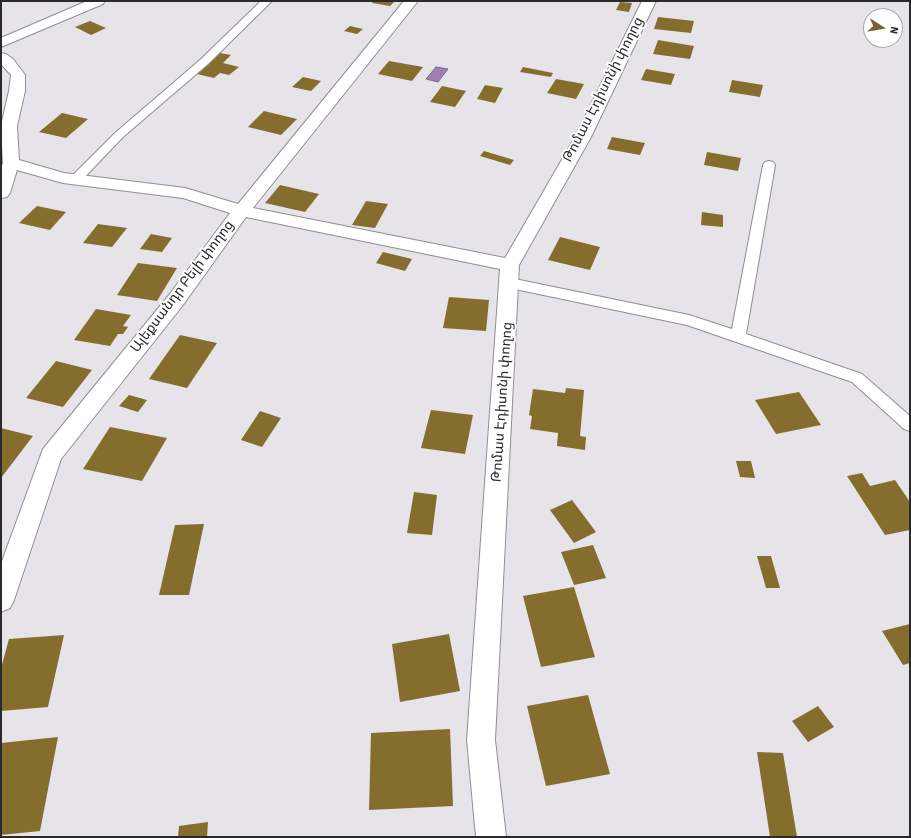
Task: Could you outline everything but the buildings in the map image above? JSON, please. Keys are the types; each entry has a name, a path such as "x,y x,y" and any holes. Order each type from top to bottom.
{"street":[{"path":"1,43 98,1"},
{"name":"Ալեքսանդր Բելի փողոց","path":"1,600 51,455 176,300 242,211 411,1"},
{"name":"Թոմաս Էդիսոնի փողոց","path":"491,837 481,740 510,274 583,137 649,1"},
{"path":"1,58 8,62 18,75 17,91 9,126 11,163 1,193"},
{"path":"11,163 63,178 185,193 242,211 510,274"}],"lane":[{"path":"75,180 119,135 204,62 267,1"},
{"path":"738,337 769,165"},
{"path":"510,274 690,320 858,378 910,425"}],"shaded area":[{"path":"436,67 448,69 438,82 426,79"}]}
